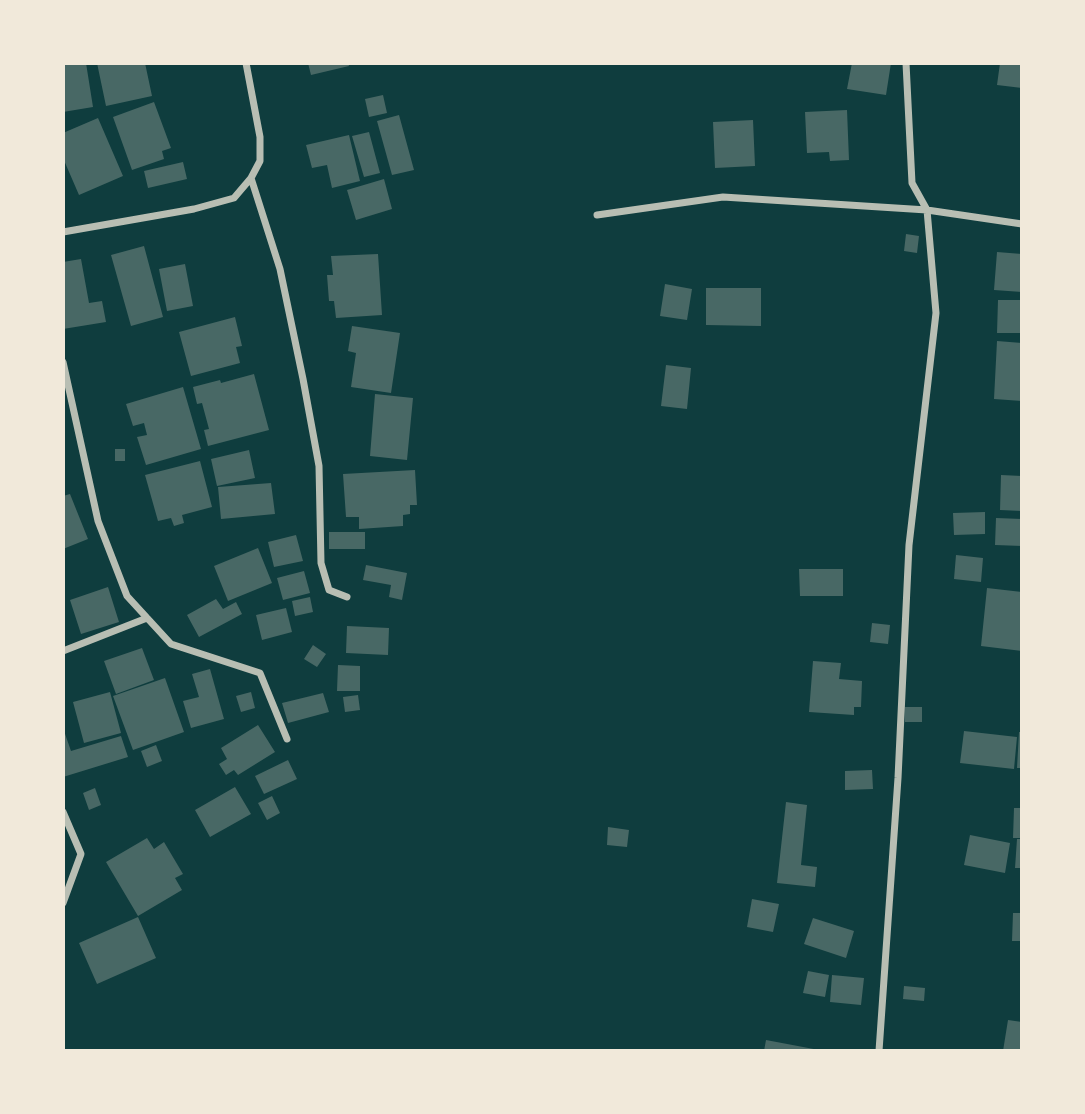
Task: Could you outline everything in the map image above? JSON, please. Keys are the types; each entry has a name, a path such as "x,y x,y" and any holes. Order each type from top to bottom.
{"street":[{"path":"63,232 194,209 234,198 251,178 260,161 260,137 246,63"},
{"path":"879,1051 898,778 909,545 936,313 927,210 912,183 906,63"},
{"path":"251,178 280,269 319,466 321,563 329,590 347,597"},
{"path":"597,215 723,197 927,210 1022,224"},
{"path":"63,362 66,390 98,521 127,596 171,644 260,673 287,739"},
{"path":"63,652 147,618"},
{"path":"63,813 81,854 63,903"}],"building":[{"path":"63,63 86,63 93,107 63,112"},
{"path":"97,63 145,63 152,96 106,106"},
{"path":"308,63 348,63 349,66 311,75"},
{"path":"852,63 891,63 886,95 847,89"},
{"path":"1000,63 1022,63 1022,88 997,85"},
{"path":"383,95 387,113 369,117 365,99"},
{"path":"154,102 171,148 162,151 164,159 132,170 113,117"},
{"path":"847,110 849,160 830,161 829,152 807,153 805,112"},
{"path":"399,115 414,170 392,175 377,121"},
{"path":"98,118 123,176 79,195 63,158 63,133"},
{"path":"753,120 755,166 715,168 713,122"},
{"path":"369,132 380,173 364,177 352,136"},
{"path":"349,135 360,181 332,188 327,165 312,168 306,145"},
{"path":"183,162 187,179 148,188 144,171"},
{"path":"384,179 392,209 356,220 347,190"},
{"path":"906,234 919,236 917,253 904,251"},
{"path":"144,246 163,317 131,326 111,255"},
{"path":"997,252 1022,254 1022,292 994,290"},
{"path":"378,254 382,315 336,318 334,301 329,301 327,275 333,275 331,256"},
{"path":"81,259 89,303 102,301 106,322 63,329 63,262"},
{"path":"185,264 193,306 167,311 159,269"},
{"path":"665,284 692,289 687,320 660,316"},
{"path":"706,288 761,288 761,326 706,325"},
{"path":"998,300 1022,300 1022,333 997,333"},
{"path":"235,317 242,346 236,347 240,363 191,376 179,332"},
{"path":"352,326 400,333 391,393 351,387 356,353 348,351"},
{"path":"997,341 1022,343 1022,401 994,399"},
{"path":"666,365 691,368 687,409 661,406"},
{"path":"254,374 269,430 208,446 204,430 209,429 202,403 197,404 193,387"},
{"path":"183,387 201,449 146,465 137,437 147,435 144,423 133,426 126,404"},
{"path":"375,394 413,398 407,460 370,456"},
{"path":"115,449 125,449 125,461 115,461"},
{"path":"249,450 255,478 217,486 211,459"},
{"path":"200,461 212,507 182,515 184,523 174,526 171,518 158,521 145,475"},
{"path":"415,470 417,505 410,505 410,514 403,515 403,526 359,529 359,517 346,517 343,474"},
{"path":"1001,475 1022,476 1022,511 1000,510"},
{"path":"271,483 275,514 221,519 218,487"},
{"path":"70,494 88,539 63,549 63,496"},
{"path":"985,512 985,534 954,535 953,513"},
{"path":"996,518 1022,519 1022,546 995,545"},
{"path":"329,532 365,532 365,549 329,549"},
{"path":"296,535 303,561 274,567 268,542"},
{"path":"258,548 272,583 228,601 214,566"},
{"path":"956,555 983,558 981,582 954,579"},
{"path":"366,565 407,573 402,600 389,597 391,585 363,580"},
{"path":"799,569 843,569 843,596 800,596"},
{"path":"304,571 310,593 283,600 277,578"},
{"path":"108,587 119,622 81,634 70,600"},
{"path":"987,588 1022,592 1022,651 981,646"},
{"path":"310,597 313,612 295,616 292,601"},
{"path":"216,599 223,609 236,602 242,614 199,637 187,615"},
{"path":"286,608 292,632 262,640 256,615"},
{"path":"872,623 890,625 888,644 870,642"},
{"path":"347,626 389,628 388,655 346,653"},
{"path":"313,645 326,654 317,667 304,659"},
{"path":"142,648 154,680 116,694 104,661"},
{"path":"813,661 841,663 839,679 862,681 861,707 854,707 854,715 809,712"},
{"path":"338,665 360,666 360,691 337,691"},
{"path":"210,669 224,719 191,728 183,701 199,697 192,674"},
{"path":"165,678 184,732 133,750 113,696"},
{"path":"110,692 121,733 84,743 73,702"},
{"path":"251,692 255,708 241,712 236,696"},
{"path":"323,693 329,712 288,723 282,703"},
{"path":"358,695 360,710 345,712 343,697"},
{"path":"905,707 922,707 922,722 905,722"},
{"path":"258,725 275,752 238,775 234,770 226,775 219,764 227,759 221,748"},
{"path":"63,728 71,751 121,736 128,757 63,777"},
{"path":"964,731 1017,737 1014,769 960,763"},
{"path":"1019,732 1022,732 1022,768 1017,768"},
{"path":"156,745 162,761 147,767 141,751"},
{"path":"288,760 297,779 264,794 255,776"},
{"path":"872,770 873,789 845,790 845,771"},
{"path":"235,787 251,814 210,837 195,810"},
{"path":"95,788 101,805 89,810 83,793"},
{"path":"272,796 280,813 267,820 258,803"},
{"path":"786,802 807,805 801,865 817,867 815,887 777,883"},
{"path":"1014,808 1022,808 1022,838 1013,838"},
{"path":"608,827 629,830 627,847 607,845"},
{"path":"970,835 1010,843 1005,873 964,865"},
{"path":"147,838 154,849 164,842 183,874 175,878 182,890 138,916 106,862"},
{"path":"1017,839 1022,839 1022,868 1015,868"},
{"path":"752,899 779,904 773,932 747,927"},
{"path":"1013,913 1022,913 1022,941 1012,941"},
{"path":"138,917 156,958 97,984 79,943"},
{"path":"813,918 854,931 846,958 804,944"},
{"path":"808,971 829,975 825,997 803,993"},
{"path":"832,975 864,978 861,1005 830,1002"},
{"path":"904,986 925,988 924,1001 903,999"},
{"path":"1008,1020 1022,1022 1022,1051 1003,1051"},
{"path":"766,1040 819,1050 819,1051 764,1051"}]}
